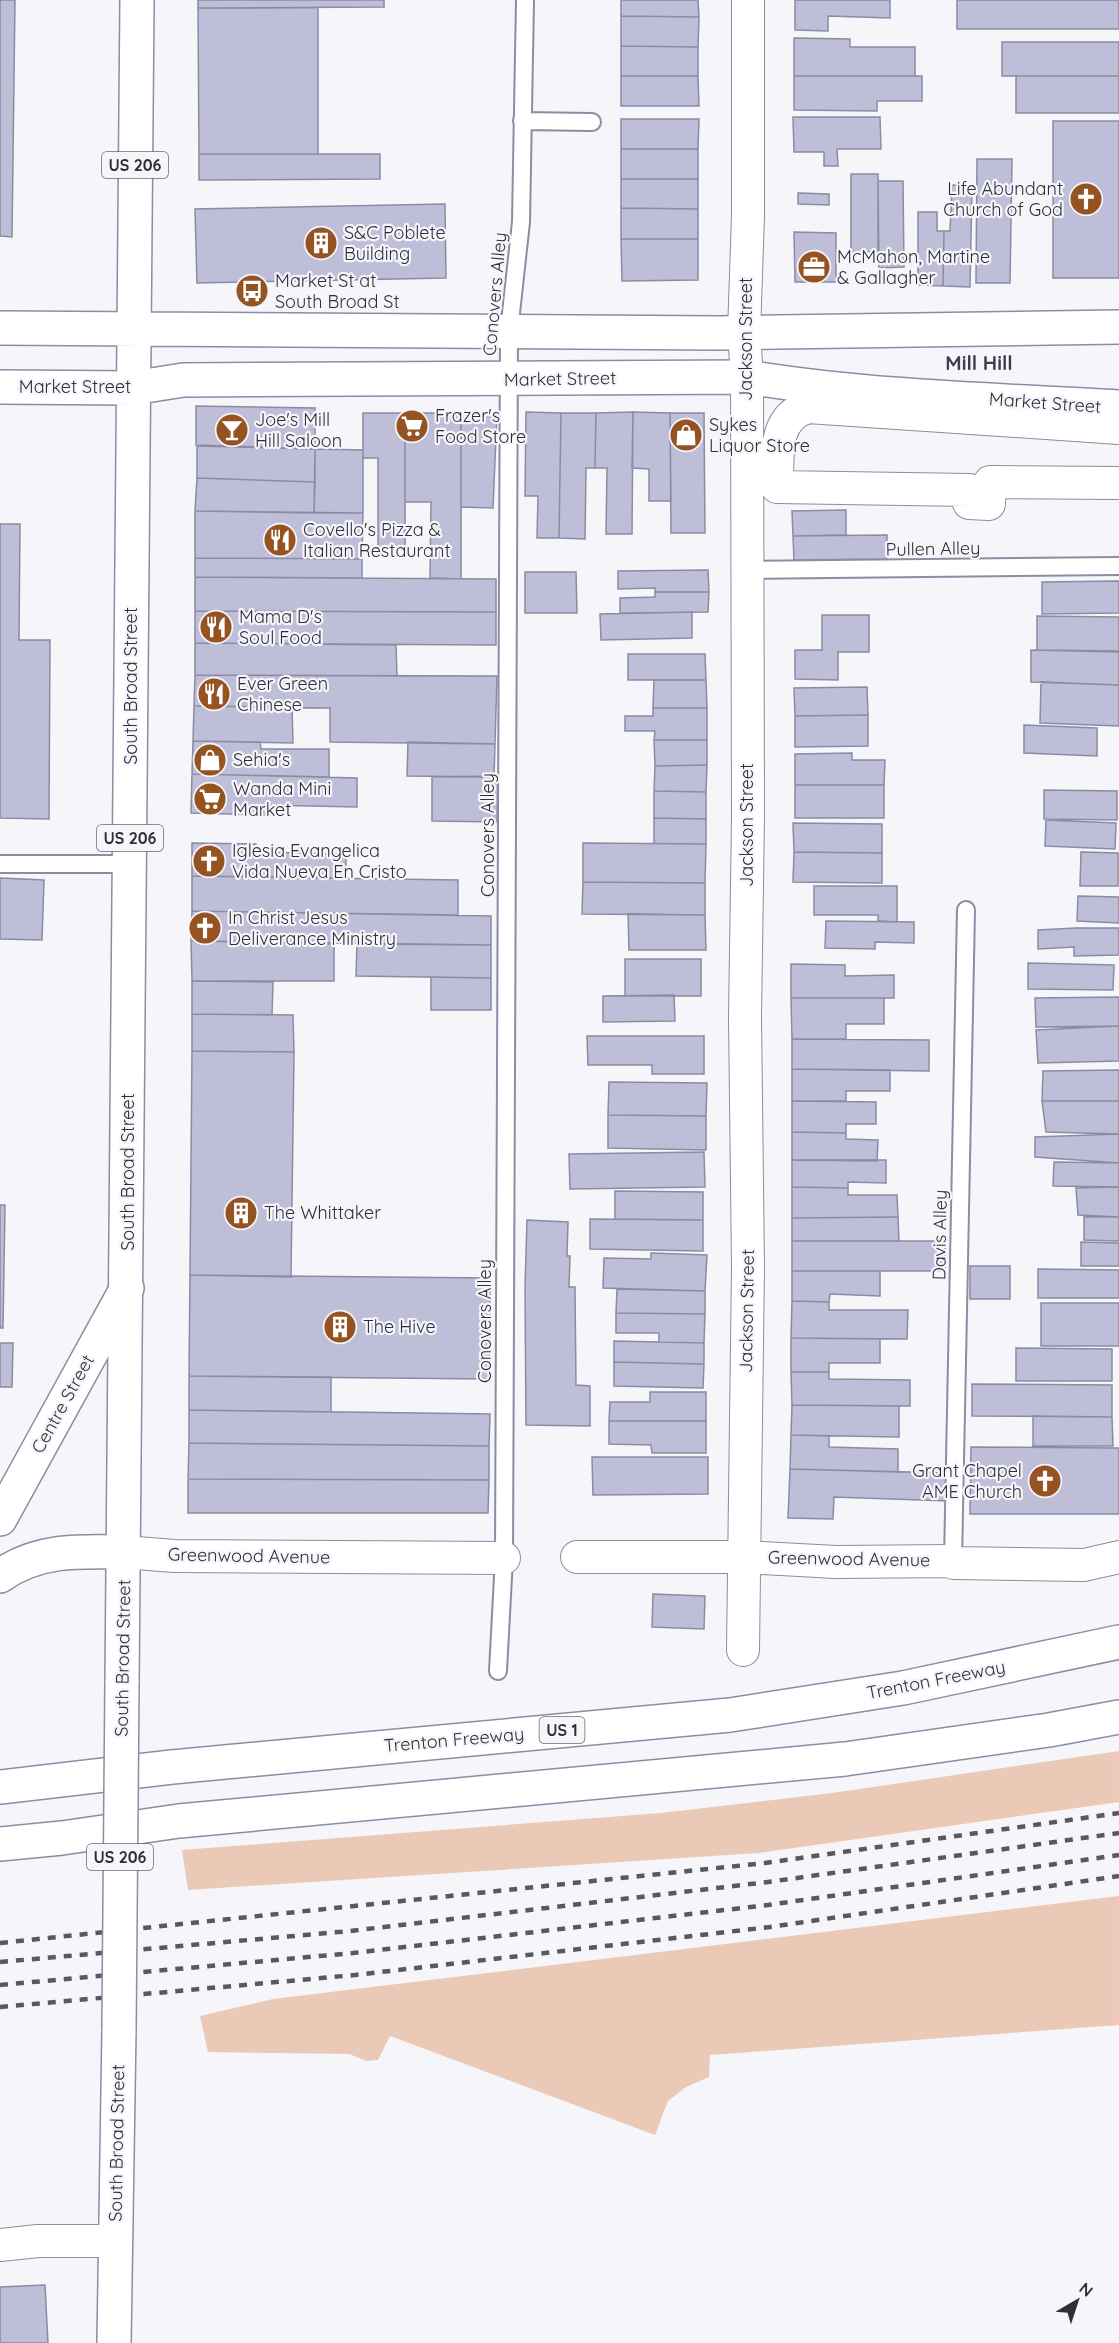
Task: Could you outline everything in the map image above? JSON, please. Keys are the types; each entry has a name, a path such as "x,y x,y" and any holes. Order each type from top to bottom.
{"main road":[{"name":"South Broad Street","path":"114,2343 127,1288 137,0"},
{"path":"0,328 744,333 1119,327"},
{"name":"Market Street","path":"0,387 134,388 183,380 747,377 788,384 886,393 1119,407"},
{"name":"Centre Street","path":"0,1519 127,1288"},
{"name":"Greenwood Avenue","path":"0,1576 43,1555 79,1551 124,1552"},
{"name":"Trenton Freeway","path":"0,1787 172,1767 730,1715 903,1688 1119,1642"},
{"path":"0,1844 62,1838 178,1821 845,1759 1049,1730 1119,1717"}],"street":[{"name":"Jackson Street","path":"743,1650 748,1267 745,1017 748,818 747,377 744,333 748,216 748,0"},
{"path":"1119,428 808,407 789,418 780,434 777,487 969,490 969,503 989,504 990,482 1119,483"},
{"name":"Greenwood Avenue","path":"124,1552 174,1556 504,1558"},
{"name":"Greenwood Avenue","path":"577,1557 743,1557 836,1562 953,1561 954,1563 1084,1564 1119,1557"},
{"path":"0,2245 38,2241 115,2241"}],"lane":[{"name":"Conovers Alley","path":"498,1671 504,1558 509,332 521,222 525,0"},
{"path":"522,121 592,122"},
{"name":"Pullen Alley","path":"747,570 1119,566"},
{"path":"0,864 130,864"},
{"name":"Davis Alley","path":"953,1561 966,910"}],"shaded area":[{"path":"1119,1751 1119,1802 759,1853 188,1890 182,1850 661,1813 832,1793"},
{"path":"1119,1896 1119,2025 710,2055 709,2077 686,2087 668,2101 655,2135 390,2036 378,2060 367,2061 349,2054 208,2052 200,2016 273,1999"}],"building":[{"path":"0,0 15,0 12,237 0,236"},
{"path":"198,0 384,0 384,7 198,8"},
{"path":"621,0 698,0 699,17 621,16"},
{"path":"795,0 890,0 890,18 828,16 828,31 795,30"},
{"path":"957,0 1119,0 1119,29 957,29"},
{"path":"198,8 318,8 318,154 199,154"},
{"path":"621,16 699,17 698,47 621,46"},
{"path":"794,38 850,39 850,47 915,47 915,76 794,76"},
{"path":"1002,42 1119,42 1119,76 1002,76"},
{"path":"621,46 698,47 698,76 621,76"},
{"path":"621,76 698,76 699,106 621,106"},
{"path":"794,76 922,76 922,101 877,101 877,111 794,110"},
{"path":"1016,76 1119,76 1119,113 1016,113"},
{"path":"793,117 880,117 881,149 837,149 838,166 824,166 824,152 794,152"},
{"path":"621,119 699,119 698,149 621,149"},
{"name":"Life Abundant Church of God","path":"1053,121 1119,121 1119,278 1053,278"},
{"path":"621,149 698,149 698,179 621,179"},
{"path":"199,154 380,154 380,179 199,180"},
{"path":"977,159 1012,159 1010,283 976,283"},
{"path":"851,174 878,174 878,252 851,252"},
{"path":"621,179 698,179 698,209 621,208"},
{"path":"878,181 903,181 904,267 879,268"},
{"path":"952,185 972,186 970,287 943,286 944,231 950,231"},
{"path":"798,193 829,194 829,205 798,204"},
{"name":"S&C Poblete Building","path":"445,204 446,278 197,283 195,209"},
{"path":"621,208 698,209 698,239 621,239"},
{"path":"918,212 937,212 937,231 944,231 943,286 918,285"},
{"path":"794,232 836,233 836,282 795,282"},
{"path":"621,239 698,239 698,280 622,281"},
{"path":"196,406 315,408 315,449 196,445"},
{"path":"526,412 561,413 559,538 537,538 538,496 525,496"},
{"path":"633,412 632,534 606,534 607,468 595,468 596,413"},
{"path":"633,412 670,413 671,501 649,501 649,469 632,468"},
{"path":"363,413 405,413 405,549 378,549 378,458 363,458"},
{"path":"405,413 461,413 461,579 430,578 431,502 405,502"},
{"path":"461,413 497,414 493,508 461,507"},
{"path":"561,413 596,413 595,468 586,468 585,539 559,538"},
{"path":"670,413 704,413 705,533 671,533"},
{"path":"197,446 315,449 315,482 197,478"},
{"path":"315,449 363,450 363,513 314,513"},
{"path":"197,478 315,482 314,513 195,511"},
{"path":"846,510 846,535 793,536 792,511"},
{"path":"195,511 363,513 362,559 195,558"},
{"path":"0,524 20,524 19,640 50,640 49,819 0,818"},
{"path":"887,535 887,559 794,560 793,536"},
{"path":"195,558 362,559 362,578 195,577"},
{"path":"708,570 709,592 655,592 655,588 618,589 618,571"},
{"path":"525,572 576,572 577,613 525,613"},
{"path":"195,577 496,579 496,612 195,611"},
{"path":"1119,581 1119,613 1042,614 1042,582"},
{"path":"655,592 709,592 708,612 620,613 620,598 655,597"},
{"path":"195,611 496,612 496,645 195,643"},
{"path":"692,612 692,638 601,640 600,614"},
{"path":"822,615 869,615 869,652 838,652 838,680 795,679 795,650 822,650"},
{"path":"1037,616 1119,617 1119,651 1037,650"},
{"path":"195,643 396,645 397,676 195,675"},
{"path":"1031,650 1119,652 1119,685 1031,682"},
{"path":"628,654 705,654 706,680 628,680"},
{"path":"195,675 497,676 495,744 330,742 330,708 194,706"},
{"path":"654,680 706,680 707,708 653,708"},
{"path":"1041,682 1119,685 1119,726 1040,723"},
{"path":"867,687 868,715 795,716 794,688"},
{"path":"194,706 292,707 293,743 193,741"},
{"path":"653,708 707,708 707,740 654,740 655,731 625,731 625,716 653,716"},
{"path":"868,715 868,746 795,747 795,716"},
{"path":"1024,725 1097,728 1097,756 1024,753"},
{"path":"654,740 707,740 707,765 655,766"},
{"path":"193,741 260,742 261,749 329,749 329,777 192,774"},
{"path":"408,742 495,744 494,777 407,776"},
{"path":"852,753 852,760 885,760 884,785 795,785 795,754"},
{"path":"707,765 706,792 654,791 655,766"},
{"path":"192,774 357,778 357,807 263,805 264,815 191,813"},
{"path":"498,776 497,822 432,821 432,777"},
{"path":"795,785 884,785 884,818 795,818"},
{"path":"1044,790 1117,791 1117,820 1044,819"},
{"path":"654,791 706,792 706,819 654,818"},
{"path":"654,818 706,819 706,844 654,844"},
{"path":"1046,820 1116,823 1115,849 1045,846"},
{"path":"793,823 882,824 882,853 794,852"},
{"path":"192,843 256,844 256,852 346,854 346,878 192,876"},
{"path":"583,843 706,844 705,883 583,882"},
{"path":"794,852 882,853 882,883 793,882"},
{"path":"1081,852 1118,853 1118,886 1080,886"},
{"path":"192,876 458,880 458,915 192,911"},
{"path":"0,878 44,880 42,940 0,939"},
{"path":"583,882 705,883 705,915 582,914"},
{"path":"814,886 897,886 897,922 878,921 878,915 814,915"},
{"path":"1078,896 1119,897 1119,923 1077,921"},
{"path":"192,911 491,916 491,945 191,941"},
{"path":"628,914 705,915 706,950 629,950"},
{"path":"826,921 914,922 914,943 875,942 875,949 825,948"},
{"path":"1119,928 1119,955 1074,956 1074,947 1038,949 1038,930"},
{"path":"191,941 334,944 334,981 192,981"},
{"path":"357,944 491,945 491,978 356,976"},
{"path":"625,959 701,959 701,996 625,996"},
{"path":"1028,963 1114,965 1113,990 1028,989"},
{"path":"791,964 845,965 845,976 894,975 894,998 791,998"},
{"path":"431,977 491,978 491,1010 431,1010"},
{"path":"192,981 273,982 272,1015 192,1014"},
{"path":"674,995 675,1021 603,1022 603,996"},
{"path":"1119,997 1119,1026 1036,1027 1035,998"},
{"path":"791,998 884,998 884,1024 846,1024 846,1039 792,1039"},
{"path":"192,1014 293,1015 294,1052 192,1051"},
{"path":"1119,1026 1119,1061 1038,1063 1036,1030"},
{"path":"587,1036 704,1036 704,1074 652,1074 652,1065 588,1065"},
{"path":"792,1039 929,1040 929,1071 792,1069"},
{"name":"The Whittaker","path":"192,1051 294,1052 291,1277 190,1275"},
{"path":"792,1069 890,1070 890,1091 846,1091 846,1101 792,1101"},
{"path":"1119,1070 1119,1101 1042,1101 1043,1071"},
{"path":"609,1082 707,1083 706,1116 608,1115"},
{"path":"792,1101 876,1102 876,1124 846,1124 846,1133 792,1132"},
{"path":"1042,1101 1119,1101 1119,1134 1046,1132"},
{"path":"608,1115 706,1116 706,1150 608,1148"},
{"path":"792,1132 846,1133 846,1139 878,1140 877,1161 792,1160"},
{"path":"1119,1134 1119,1163 1035,1157 1035,1137"},
{"path":"704,1152 705,1187 570,1189 569,1154"},
{"path":"792,1160 886,1160 886,1183 848,1182 848,1188 792,1187"},
{"path":"1054,1162 1119,1163 1119,1187 1053,1186"},
{"path":"792,1187 848,1188 848,1195 897,1195 898,1217 792,1218"},
{"path":"1119,1187 1119,1217 1078,1215 1076,1188"},
{"path":"615,1191 703,1192 703,1220 615,1219"},
{"path":"0,1205 5,1205 3,1328 0,1328"},
{"path":"898,1217 899,1241 792,1241 792,1218"},
{"path":"1084,1217 1119,1217 1119,1241 1084,1240"},
{"path":"590,1219 703,1220 703,1251 590,1249"},
{"path":"527,1220 568,1222 569,1287 575,1287 576,1385 590,1386 590,1426 526,1425"},
{"path":"792,1241 945,1241 945,1271 792,1271"},
{"path":"1081,1242 1119,1243 1119,1266 1081,1266"},
{"path":"651,1253 707,1255 705,1291 603,1288 604,1258 651,1259"},
{"path":"970,1266 1010,1266 1010,1299 970,1299"},
{"path":"1038,1269 1119,1270 1119,1298 1038,1298"},
{"path":"792,1271 880,1271 880,1296 830,1294 829,1302 792,1301"},
{"name":"The Hive","path":"190,1275 490,1278 489,1379 189,1376"},
{"path":"617,1289 705,1291 705,1314 616,1313"},
{"path":"792,1301 829,1302 829,1310 908,1310 907,1339 791,1338"},
{"path":"1041,1303 1119,1303 1119,1346 1041,1346"},
{"path":"616,1313 705,1314 704,1343 659,1342 659,1333 616,1333"},
{"path":"791,1338 880,1339 880,1363 829,1363 829,1372 791,1372"},
{"path":"614,1341 704,1343 704,1364 614,1362"},
{"path":"0,1343 13,1343 12,1387 0,1387"},
{"path":"1016,1348 1112,1349 1112,1381 1016,1381"},
{"path":"614,1362 704,1364 703,1388 614,1386"},
{"path":"791,1372 829,1372 829,1379 910,1380 910,1406 792,1405"},
{"path":"189,1376 331,1377 331,1412 189,1410"},
{"path":"972,1384 1112,1385 1112,1417 972,1416"},
{"path":"650,1392 706,1392 706,1421 609,1421 610,1402 650,1402"},
{"path":"792,1405 899,1406 899,1437 791,1435"},
{"path":"189,1410 490,1414 489,1446 189,1443"},
{"path":"1033,1416 1112,1417 1113,1446 1033,1446"},
{"path":"609,1421 706,1421 706,1453 652,1453 651,1445 609,1444"},
{"path":"791,1435 829,1436 829,1447 898,1449 898,1472 790,1469"},
{"path":"189,1443 489,1446 489,1480 188,1479"},
{"name":"Grant Chapel AME Church","path":"971,1447 1119,1448 1119,1514 970,1514"},
{"path":"592,1457 708,1457 708,1494 593,1495"},
{"path":"790,1469 950,1473 949,1501 834,1497 833,1519 788,1518"},
{"path":"188,1479 489,1480 488,1513 188,1513"},
{"path":"653,1594 705,1596 704,1629 652,1627"},
{"path":"45,2285 48,2343 0,2343 0,2287"}],"railway":[{"path":"0,1943 765,1863 1119,1813"},
{"path":"0,1962 350,1931 768,1882 1119,1833"},
{"path":"0,1985 353,1953 768,1905 1119,1855"},
{"path":"0,2007 355,1975 770,1927 1119,1876"}],"place":[{"name":"Life Abundant Church of God","path":"1086,199"},
{"name":"S&C Poblete Building","path":"321,243"},
{"name":"McMahon, Martine & Gallagher","path":"814,267"},
{"name":"Market St at South Broad St","path":"252,291"},
{"name":"Frazer's Food Store","path":"412,426"},
{"name":"Joe's Mill Hill Saloon","path":"232,430"},
{"name":"Sykes Liquor Store","path":"686,435"},
{"name":"Covello's Pizza & Italian Restaurant","path":"280,540"},
{"name":"Mama D's Soul Food","path":"216,627"},
{"name":"Ever Green Chinese","path":"214,694"},
{"name":"Sehia's","path":"210,760"},
{"name":"Wanda Mini Market","path":"210,799"},
{"name":"Iglesia Evangelica Vida Nueva En Cristo","path":"209,861"},
{"name":"In Christ Jesus Deliverance Ministry","path":"205,928"},
{"name":"The Whittaker","path":"241,1213"},
{"name":"The Hive","path":"340,1327"},
{"name":"Grant Chapel AME Church","path":"1045,1481"}],"district":[{"name":"Mill Hill","path":"979,363"}]}
